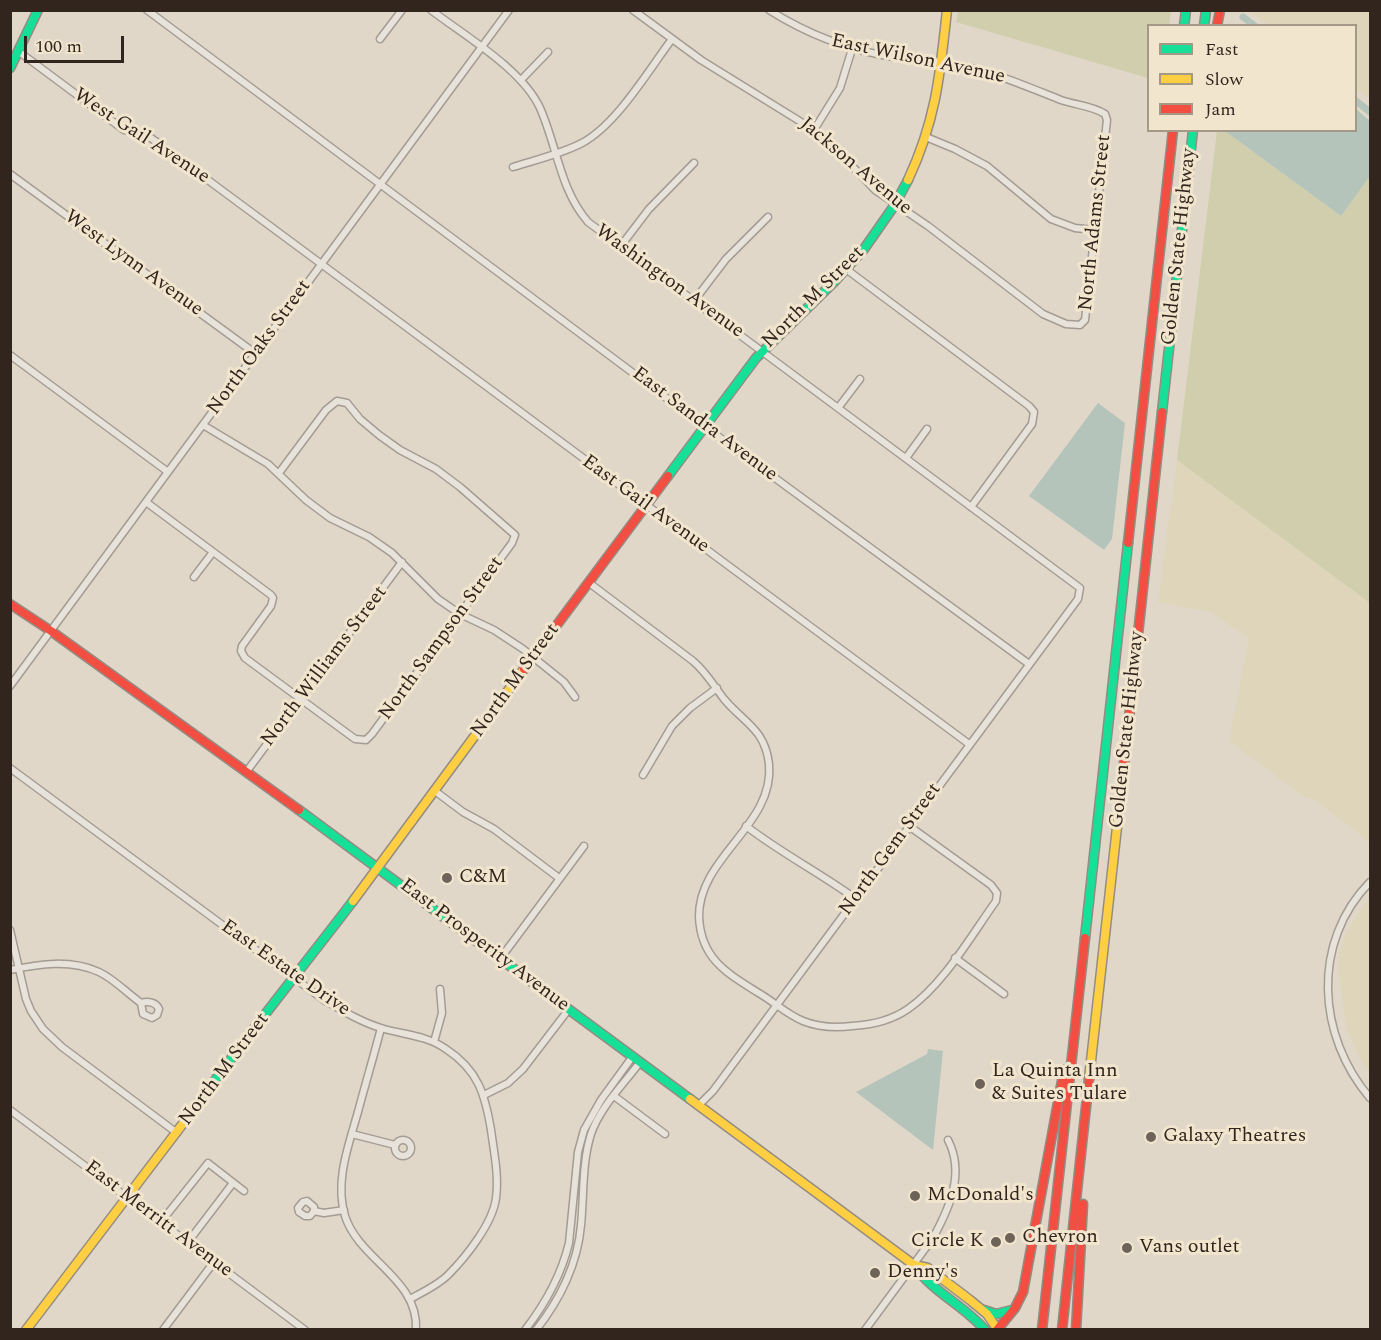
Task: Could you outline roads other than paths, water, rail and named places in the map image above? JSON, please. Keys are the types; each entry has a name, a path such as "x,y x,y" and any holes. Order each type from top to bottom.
{"main road":[{"path":"10,68 38,10"},
{"name":"North M Street","path":"26,1329 177,1133 223,1068 249,1038 378,868 644,505 762,351 846,269 871,240 911,176 926,137 937,97 943,62 947,10"},
{"name":"Golden State Highway","path":"1042,1329 1173,132"},
{"name":"Golden State Highway","path":"1062,1329 1193,132"},
{"name":"East Prosperity Avenue","path":"10,604 247,771 914,1264 928,1268 984,1310 998,1329"},
{"path":"998,1329 1015,1308 1024,1285 1066,1061 1075,1029"},
{"path":"1076,1329 1084,1183 1081,1160"},
{"name":"East Prosperity Avenue","path":"914,1264 920,1276 969,1313 985,1329"},
{"path":"984,1310 1001,1314 1015,1308"}],"street":[{"name":"East Sandra Avenue","path":"147,10 704,426 1029,664"},
{"path":"380,39 402,10"},
{"name":"Washington Avenue","path":"431,10 521,80 540,109 566,186 588,222 1076,584 1080,592"},
{"name":"North Oaks Street","path":"10,686 509,10"},
{"name":"Jackson Avenue","path":"633,10 701,60 814,130 875,189 1043,314 1055,321 1074,325"},
{"name":"East Wilson Avenue","path":"769,10 817,36 852,49 895,57 943,62 1001,76 1062,101 1105,114"},
{"path":"513,167 580,144 606,126 672,39"},
{"path":"814,130 840,88 852,49"},
{"name":"West Gail Avenue","path":"18,51 124,130 148,136 158,143 321,265"},
{"path":"521,80 548,52"},
{"name":"North Adams Street","path":"1074,325 1080,325 1085,320 1087,312 1107,120 1105,114"},
{"path":"926,137 987,166 1051,219 1075,228 1094,230"},
{"path":"620,247 649,209 694,163"},
{"name":"West Lynn Avenue","path":"10,174 256,354"},
{"path":"694,301 726,259 768,217"},
{"name":"East Gail Avenue","path":"321,265 969,744"},
{"path":"846,269 1034,412 1032,424 971,507"},
{"path":"10,355 168,472"},
{"path":"838,408 860,379"},
{"name":"North Sampson Street","path":"279,473 326,410 337,401 347,403 353,412 379,435 400,450 436,469 460,487 514,536 512,543 366,740 355,739 302,699"},
{"path":"203,425 227,441 258,456 318,509 341,524 369,537 402,562 438,599 460,614 494,630 533,657 564,682 575,697"},
{"path":"906,458 927,429"},
{"path":"146,502 268,591 273,598 271,606 242,646 242,655 302,699"},
{"path":"194,577 213,552"},
{"name":"North Williams Street","path":"247,771 402,562"},
{"path":"588,582 693,661 704,671 724,699 755,728 762,738 769,765 766,791 758,809 703,891 699,917 701,930 710,953 727,974 805,1022 834,1027 867,1025 906,1011 921,999 955,958 996,901 997,893 991,885 909,826"},
{"name":"North Gem Street","path":"699,1105 713,1092 1078,599 1080,592"},
{"path":"643,775 672,726 690,708 717,688"},
{"name":"East Estate Drive","path":"10,768 294,978 355,1018 381,1028 434,1042 445,1048 464,1065 484,1095 496,1176 496,1198 492,1213 483,1230 448,1275 410,1299"},
{"path":"435,791 463,812 494,829 560,878"},
{"path":"746,826 856,898"},
{"path":"500,959 584,846"},
{"path":"1371,882 1348,912 1334,945 1328,983 1330,1017 1343,1055 1358,1082 1371,1098"},
{"path":"10,930 26,999 43,1029 62,1047 177,1133"},
{"path":"955,958 1004,994"},
{"path":"10,970 51,964 77,964 100,973 141,1003"},
{"path":"434,1042 442,1013 440,989"},
{"path":"484,1095 508,1083 523,1069 568,1009"},
{"path":"381,1028 342,1180 344,1210 357,1240 410,1299 416,1329"},
{"path":"536,1329 558,1297 573,1263 581,1227 589,1141 595,1124 637,1059"},
{"path":"525,1329 549,1294 566,1256 578,1152 584,1130 597,1106 637,1059"},
{"path":"614,1096 665,1134"},
{"name":"East Merritt Avenue","path":"10,1110 306,1329"},
{"path":"352,1134 395,1145"},
{"path":"865,1329 933,1238 951,1202 955,1179 955,1154 948,1140"},
{"path":"161,1222 208,1163 244,1191"},
{"path":"188,1242 233,1182"},
{"path":"314,1211 324,1213 344,1210"},
{"path":"163,1329 214,1262"}],"waterway":[{"path":"1243,17 1252,24"},
{"path":"1357,102 1370,112"}],"place":[{"name":"C&M","path":"447,878"},
{"name":"La Quinta Inn & Suites Tulare","path":"980,1084"},
{"name":"Galaxy Theatres","path":"1151,1137"},
{"name":"McDonald's","path":"915,1196"},
{"name":"Chevron","path":"1010,1238"},
{"name":"Circle K","path":"996,1242"},
{"name":"Vans outlet","path":"1127,1248"},
{"name":"Denny's","path":"875,1273"}]}
